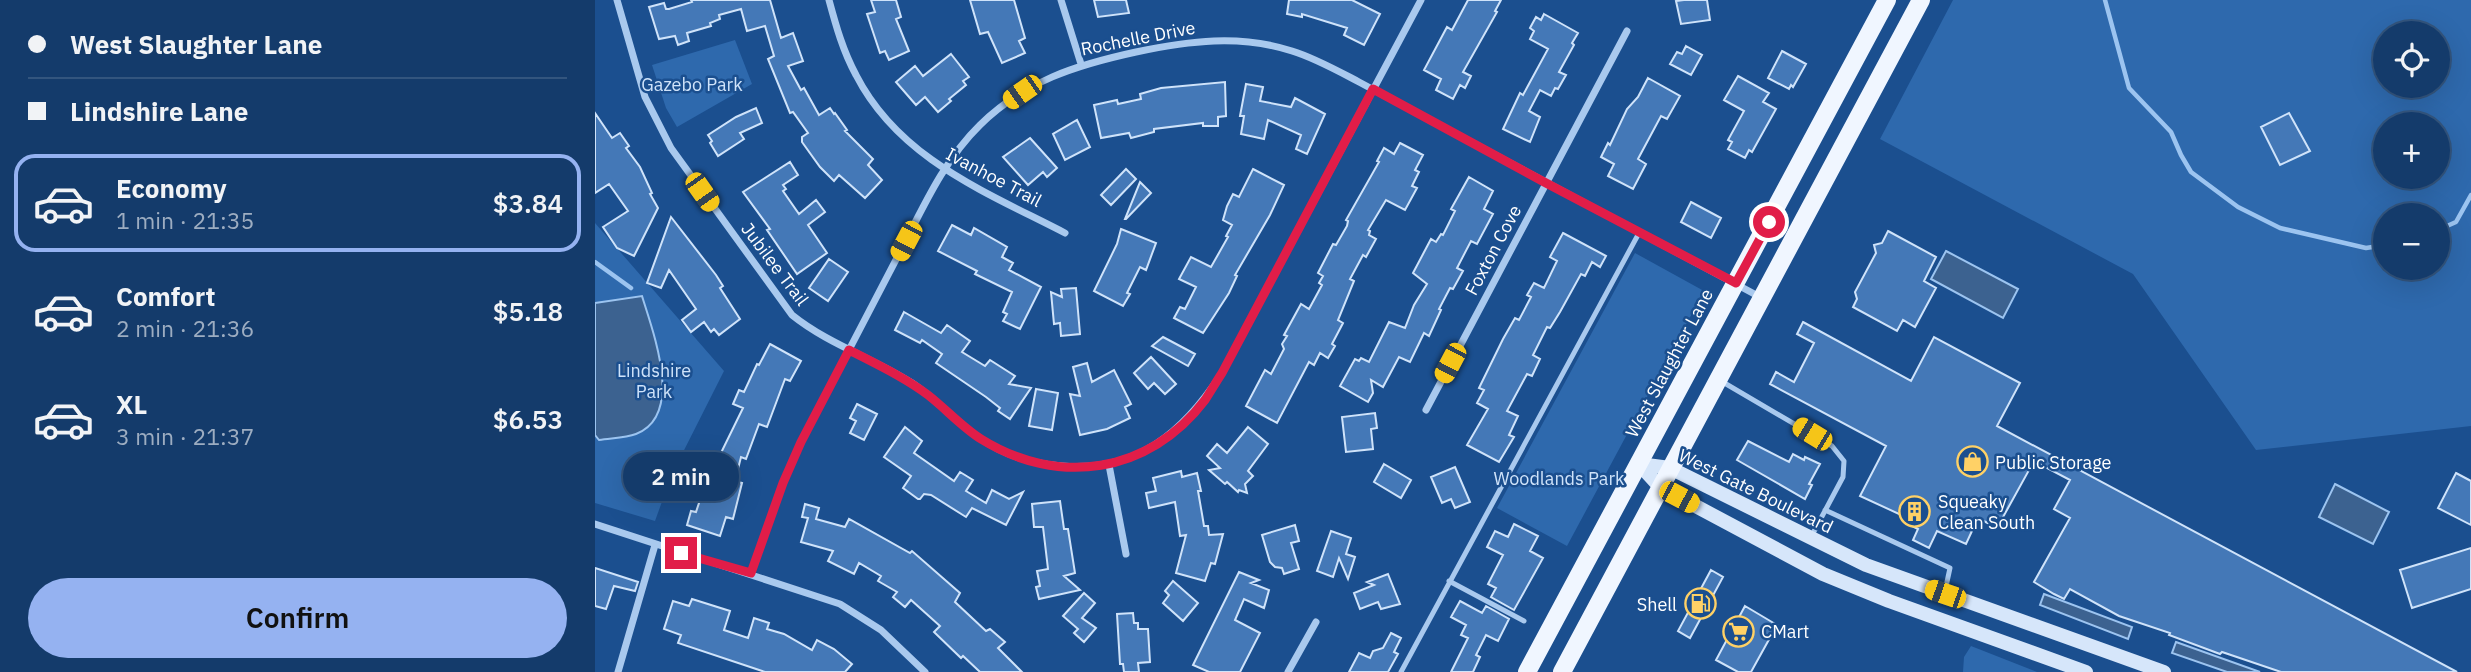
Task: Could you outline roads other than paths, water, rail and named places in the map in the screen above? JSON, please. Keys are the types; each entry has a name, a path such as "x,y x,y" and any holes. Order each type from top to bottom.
{"main road":[{"name":"West Slaughter Lane","path":"1527,672 1887,0"},
{"path":"1562,672 1921,0"},
{"path":"1639,464 1660,487 1823,574 1867,593 2086,672"},
{"name":"West Gate Boulevard","path":"1639,464 1670,468 1866,565 2164,672"},
{"path":"1962,628 1970,603"}],"street":[{"name":"Jubilee Trail","path":"617,0 645,97 671,148 792,315 810,330 911,383 979,438 1006,453 1029,462 1079,468 1109,466 1131,458 1174,431 1204,401 1222,373 1421,0"},
{"name":"Ivanhoe Trail","path":"829,0 841,41 856,76 887,121 922,155 943,169 1065,233"},
{"path":"1061,0 1081,64"},
{"name":"Foxton Cove","path":"1426,410 1627,32"},
{"name":"Rochelle Drive","path":"751,573 788,473 943,169 979,125 999,108 1022,92 1081,64 1209,40 1258,42 1295,51 1373,89 1762,298"},
{"path":"1109,466 1126,555"},
{"path":"595,523 655,545 818,595 850,609 881,630 925,672"},
{"path":"618,672 655,545"},
{"path":"1288,672 1315,622"}],"lane":[{"path":"1401,672 1639,233"},
{"path":"1718,379 1832,446 1844,461 1843,477 1810,539"},
{"path":"1825,510 1950,568 1945,594"},
{"path":"1449,581 1524,621"}],"waterway":[{"path":"2105,0 2129,88 2171,132 2191,172 2238,207 2280,228 2366,248 2373,247"},
{"path":"2450,225 2456,222 2471,195"},
{"path":"595,262 631,288"}],"place":[{"name":"Public Storage","path":"1972,462"},
{"name":"Squeaky Clean South","path":"1915,511"},
{"name":"Shell","path":"1700,604"},
{"name":"CMart","path":"1738,631"}],"park label":[{"name":"Gazebo Park","path":"692,84"},
{"name":"Lindshire Park","path":"654,380"},
{"name":"Woodlands Park","path":"1559,478"}]}
